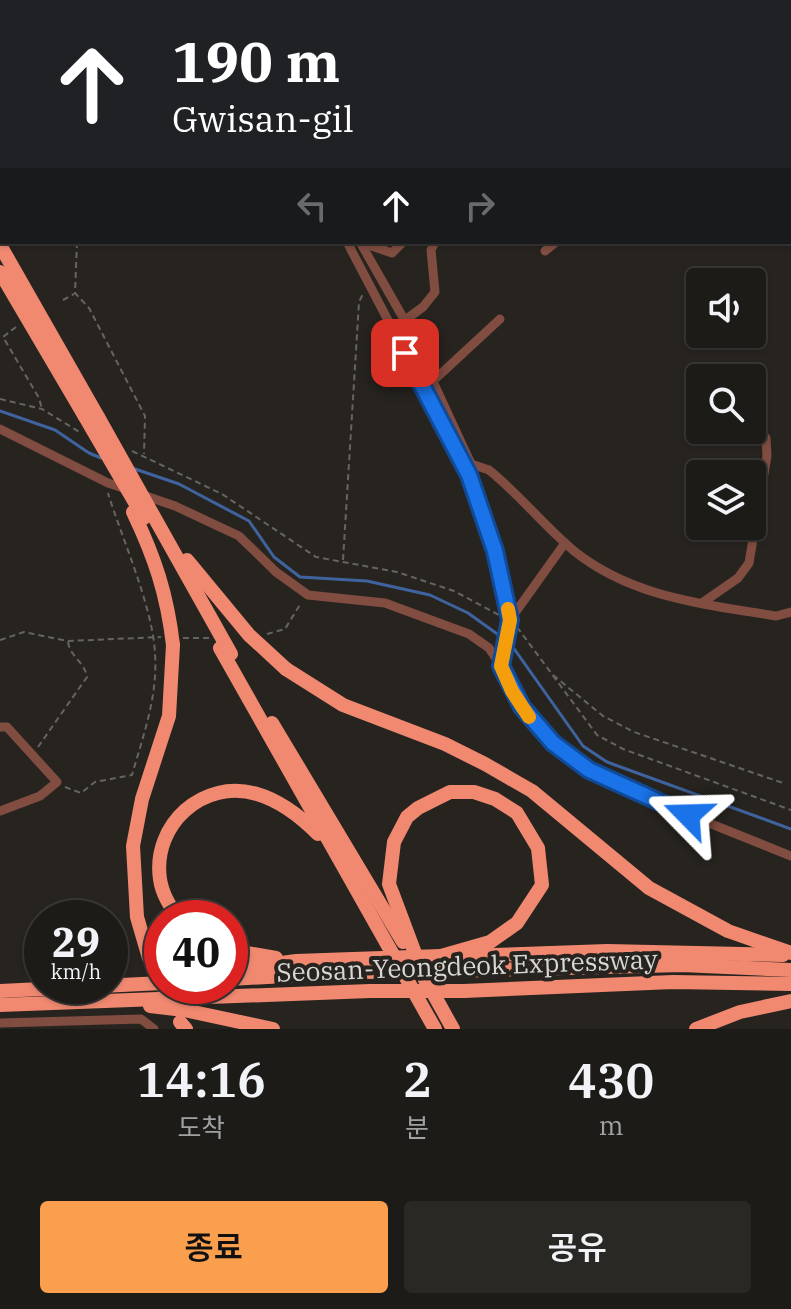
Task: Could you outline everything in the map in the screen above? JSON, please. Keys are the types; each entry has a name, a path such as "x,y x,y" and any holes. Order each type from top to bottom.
{"highway":[{"path":"0,245 91,416 102,447 157,566 167,598 173,645 169,716 142,799 133,846 137,917 144,941"},
{"path":"0,272 155,519 360,900"},
{"path":"102,447 453,1029"},
{"path":"155,519 219,602 286,669 343,705 445,744 485,764 532,791 649,888 728,931 791,954"},
{"path":"169,900 160,882 159,856 167,833 190,805 206,795 228,791 264,797 304,820 324,841 435,1029"},
{"path":"425,980 389,884 394,842 407,817 418,808 450,792 474,792 495,799 517,813 538,848 542,885 517,923 490,942 441,956"},
{"path":"248,953 296,961 357,965 441,956 607,951 791,954"},
{"path":"248,968 296,961"},
{"name":"Seosan-Yeongdeok Expressway","path":"248,977 357,965 453,971 682,965 791,970"},
{"name":"Seosan-Yeongdeok Expressway","path":"128,1000 673,982 791,984"},
{"path":"0,991 24,990"},
{"path":"696,1029 740,1012 791,1001"},
{"name":"Seosan-Yeongdeok Expressway","path":"0,1005 24,1004"},
{"path":"98,1004 184,1010 273,1029"}],"street":[{"path":"348,244 467,465 489,470 565,543 632,586 660,596 776,616 791,612"},
{"path":"361,244 405,321 467,465 495,551 509,624 501,666"},
{"path":"366,244 392,253 401,244"},
{"path":"393,329 423,307 435,292 431,250 434,244"},
{"path":"545,251 554,244"},
{"path":"433,381 500,319"},
{"path":"0,429 105,481 175,506 239,536 276,572 308,595 385,603 469,634 489,648 512,691 536,726 561,750 589,770 659,803 791,856"},
{"path":"702,603 738,578 749,563 767,456 766,438"},
{"path":"509,624 565,543"},
{"path":"0,727 7,727 57,782 40,796 0,811"},
{"path":"0,1023 141,1019 154,1029"}],"path":[{"path":"77,244 75,293 89,308 145,416 143,455"},
{"path":"343,561 359,302 369,282"},
{"path":"63,300 75,293"},
{"path":"16,327 3,337 39,398 42,409"},
{"path":"0,399 42,409 84,435"},
{"path":"128,450 222,494 316,557 397,572 454,591 509,624 597,735 623,749 791,810"},
{"path":"57,782 81,793 95,782 132,775 151,707 155,652 138,584 105,481"},
{"path":"32,755 87,677 86,670 69,650 68,641"},
{"path":"549,672 568,684 603,716 634,732 783,783"}],"waterway":[{"path":"0,411 55,430 101,458"},
{"path":"135,469 179,484 249,521 274,557 300,577 367,581 430,595 468,613 510,643 583,746 607,762 791,829"}],"tunnel":[{"path":"170,1004 172,1008"}],"slow traffic":[{"path":"508,609 510,620 501,666 529,717"}],"route":[{"path":"405,353 469,475 495,551 506,590 510,620 501,666 512,691 536,726 569,757 622,787 688,815"}]}
